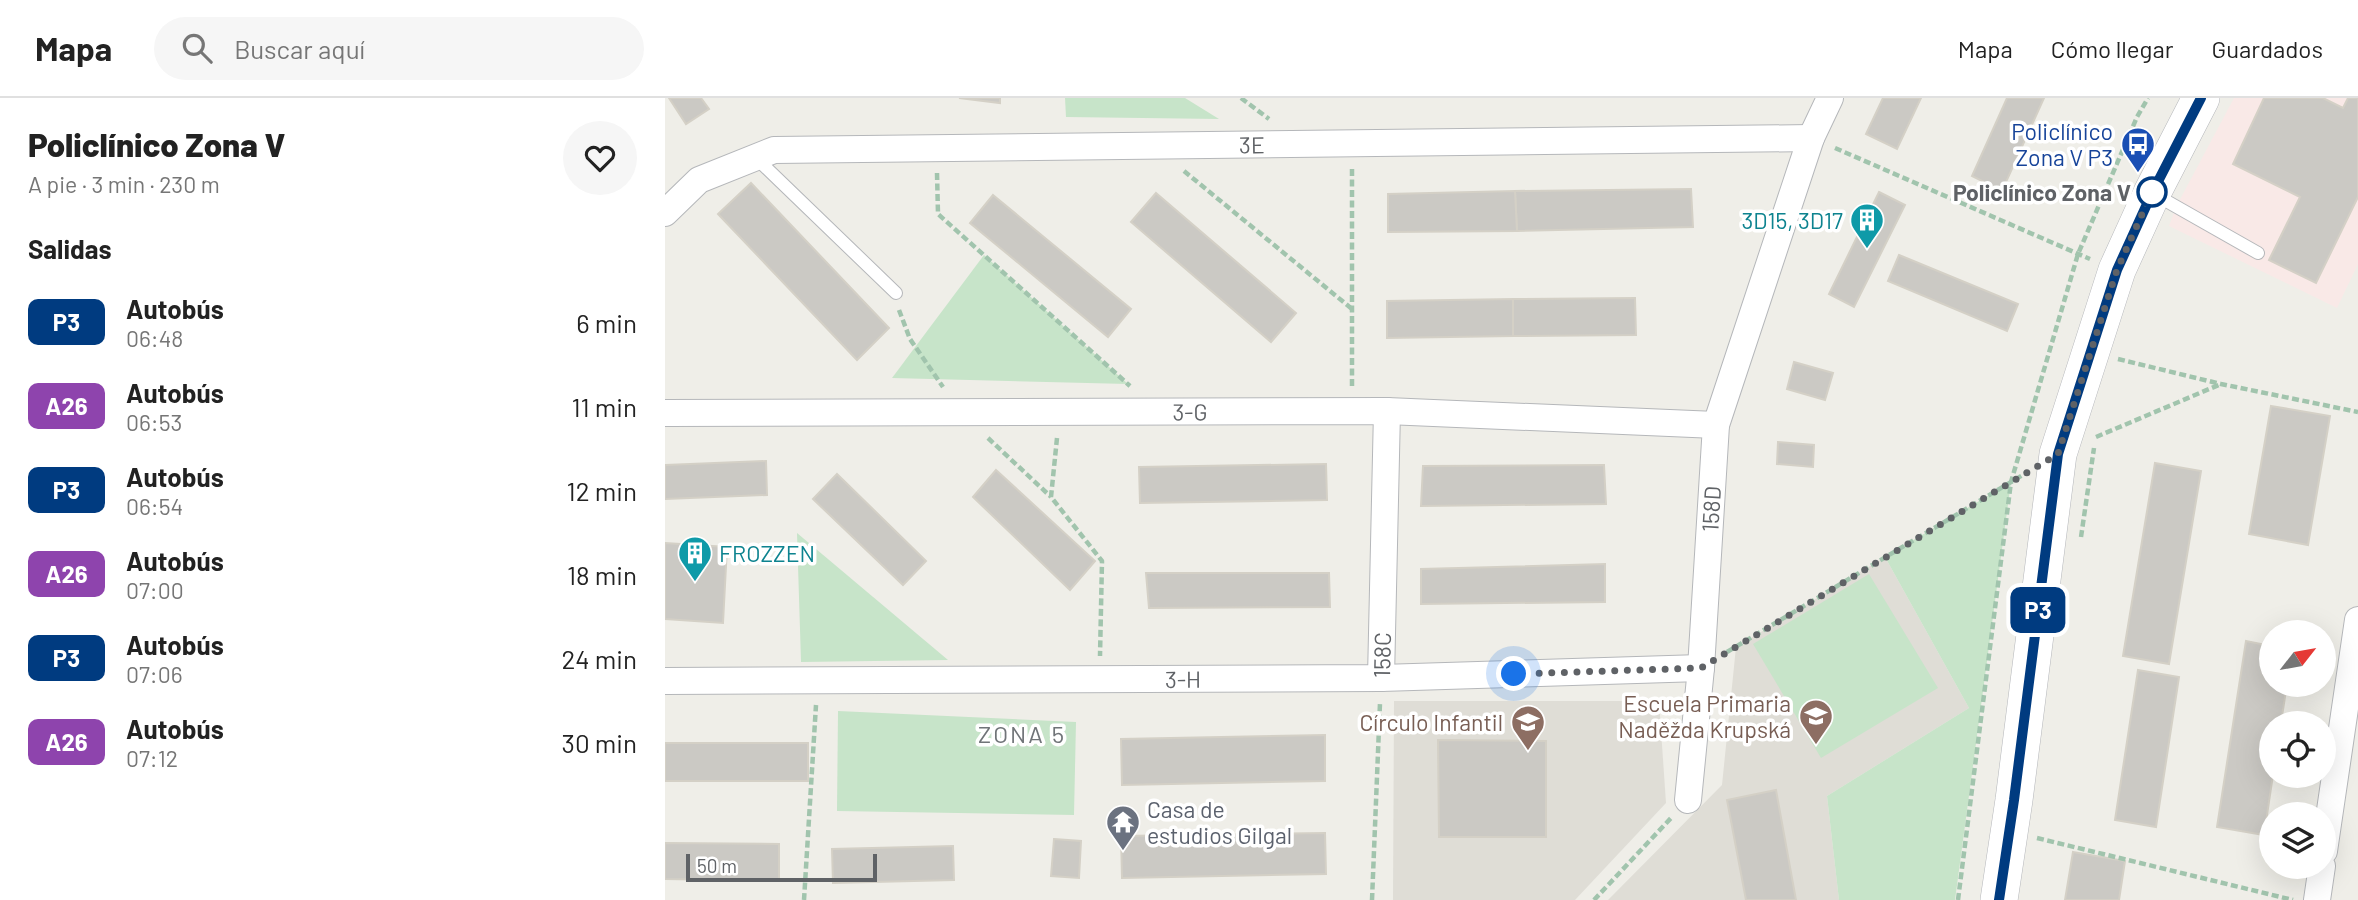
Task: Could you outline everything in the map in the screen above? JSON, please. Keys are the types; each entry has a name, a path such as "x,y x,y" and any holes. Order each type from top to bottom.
{"main road":[{"path":"1999,900 2058,454 2111,353 2117,270 2152,193 2201,98"}],"street":[{"name":"158D","path":"1688,800 1701,668 1716,425 1811,138 1830,98"},
{"name":"3E","path":"665,213 699,180 774,150 1811,138"},
{"name":"3-G","path":"665,413 1387,411 1716,425"},
{"name":"158C","path":"1381,678 1387,411"},
{"path":"2333,802 2353,688 2358,620"},
{"name":"3-H","path":"665,681 1381,678 1701,668"},
{"path":"2317,900 2320,879"}],"lane":[{"path":"755,157 896,293"},
{"path":"2152,193 2258,253"}],"path":[{"path":"1811,138 2117,270"},
{"path":"1352,143 1352,412"},
{"path":"1153,146 1352,309"},
{"path":"936,148 938,214 1159,412"},
{"path":"2111,353 2221,384 2358,412"},
{"path":"1701,668 2058,454 2221,384"},
{"path":"1059,412 1051,497 1102,561 1100,679"},
{"path":"2080,548 2100,424"},
{"name":"158C","path":"1372,900 1381,678"},
{"path":"804,900 817,680"},
{"path":"1594,900 1688,800"},
{"path":"2035,850 2039,824"},
{"path":"2036,838 2293,900"}],"shaded area":[{"path":"2234,98 2358,98 2358,264 2337,308 2169,226 2176,207"},
{"name":"Escuela Primaria Naděžda Krupská","path":"1885,557 1969,708 1827,796 1839,900 1608,900 1722,785 1736,647"},
{"name":"Círculo Infantil","path":"1394,701 1659,701 1666,803 1575,900 1393,900"}],"green space":[{"path":"1065,98 1185,98 1219,119 1066,117"},
{"path":"984,255 1128,384 892,378"},
{"path":"2011,482 1955,900 1839,900 1827,796 1969,708 1885,557"},
{"path":"797,533 948,660 801,662"},
{"path":"1869,574 1938,688 1821,758 1753,644"},
{"path":"838,711 1076,722 1074,815 837,811"}],"building":[{"path":"669,98 701,98 709,109 686,124"},
{"path":"959,98 1000,98 1000,103"},
{"path":"1883,98 1921,98 1897,149 1866,134"},
{"path":"2007,98 2044,98 2002,191 1972,176"},
{"path":"2264,98 2323,98 2343,108 2348,98 2358,98 2358,197 2316,283 2269,260 2300,197 2233,164"},
{"path":"751,183 889,328 857,360 718,214"},
{"path":"1691,189 1693,227 1517,231 1515,191"},
{"path":"1515,191 1517,231 1388,232 1388,194"},
{"name":"3D15, 3D17","path":"1879,192 1905,205 1854,307 1829,294"},
{"path":"1156,193 1296,313 1271,342 1131,222"},
{"path":"993,195 1131,309 1108,337 970,223"},
{"path":"1899,255 2018,304 2007,331 1888,281"},
{"path":"1635,298 1636,335 1513,336 1513,299"},
{"path":"1513,299 1513,336 1387,338 1387,301"},
{"path":"1794,362 1833,373 1825,400 1787,389"},
{"path":"2271,406 2330,416 2308,545 2249,534"},
{"path":"1778,442 1814,445 1813,467 1777,464"},
{"path":"766,461 767,495 665,499 665,465"},
{"path":"2155,463 2201,471 2169,664 2123,656"},
{"path":"1326,464 1327,500 1140,503 1139,467"},
{"path":"1604,465 1606,504 1421,506 1423,466"},
{"path":"996,470 1095,561 1070,590 973,497"},
{"path":"837,474 926,561 903,585 813,499"},
{"name":"FROZZEN","path":"665,543 727,547 723,623 665,619"},
{"path":"1605,564 1605,602 1421,604 1421,569"},
{"path":"1146,573 1329,573 1330,607 1149,608"},
{"path":"2246,641 2259,644 2259,697 2285,697 2283,711 2259,711 2259,788 2271,788 2269,802 2259,802 2259,834 2217,827"},
{"path":"2138,670 2179,677 2156,827 2115,820"},
{"path":"1325,735 1325,781 1122,785 1121,739"},
{"path":"1438,740 1546,741 1546,837 1439,837"},
{"path":"665,743 808,743 808,781 665,781"},
{"path":"1776,790 1796,900 1746,900 1727,800"},
{"path":"1325,833 1326,874 1122,878 1121,836"},
{"path":"1054,839 1081,841 1079,878 1051,876"},
{"path":"665,843 779,844 779,881 665,879"},
{"path":"953,846 954,880 833,883 832,849"},
{"path":"2073,852 2125,861 2119,900 2065,900"}],"bus line":[{"name":"P3","path":"1999,900 2058,454 2117,270 2152,193 2201,98"}],"place":[{"name":"Policlínico Zona V P3","path":"2138,174"},
{"name":"Policlínico Zona V","path":"2152,192"},
{"name":"3D15, 3D17","path":"1867,250"},
{"name":"FROZZEN","path":"695,583"},
{"name":"Escuela Primaria Naděžda Krupská","path":"1816,746"},
{"name":"Círculo Infantil","path":"1528,752"},
{"name":"Casa de estudios Gilgal","path":"1123,852"}],"district":[{"name":"ZONA 5","path":"1022,733"}],"route":[{"path":"1514,674 1701,668 2058,454 2117,270 2152,192"}]}
